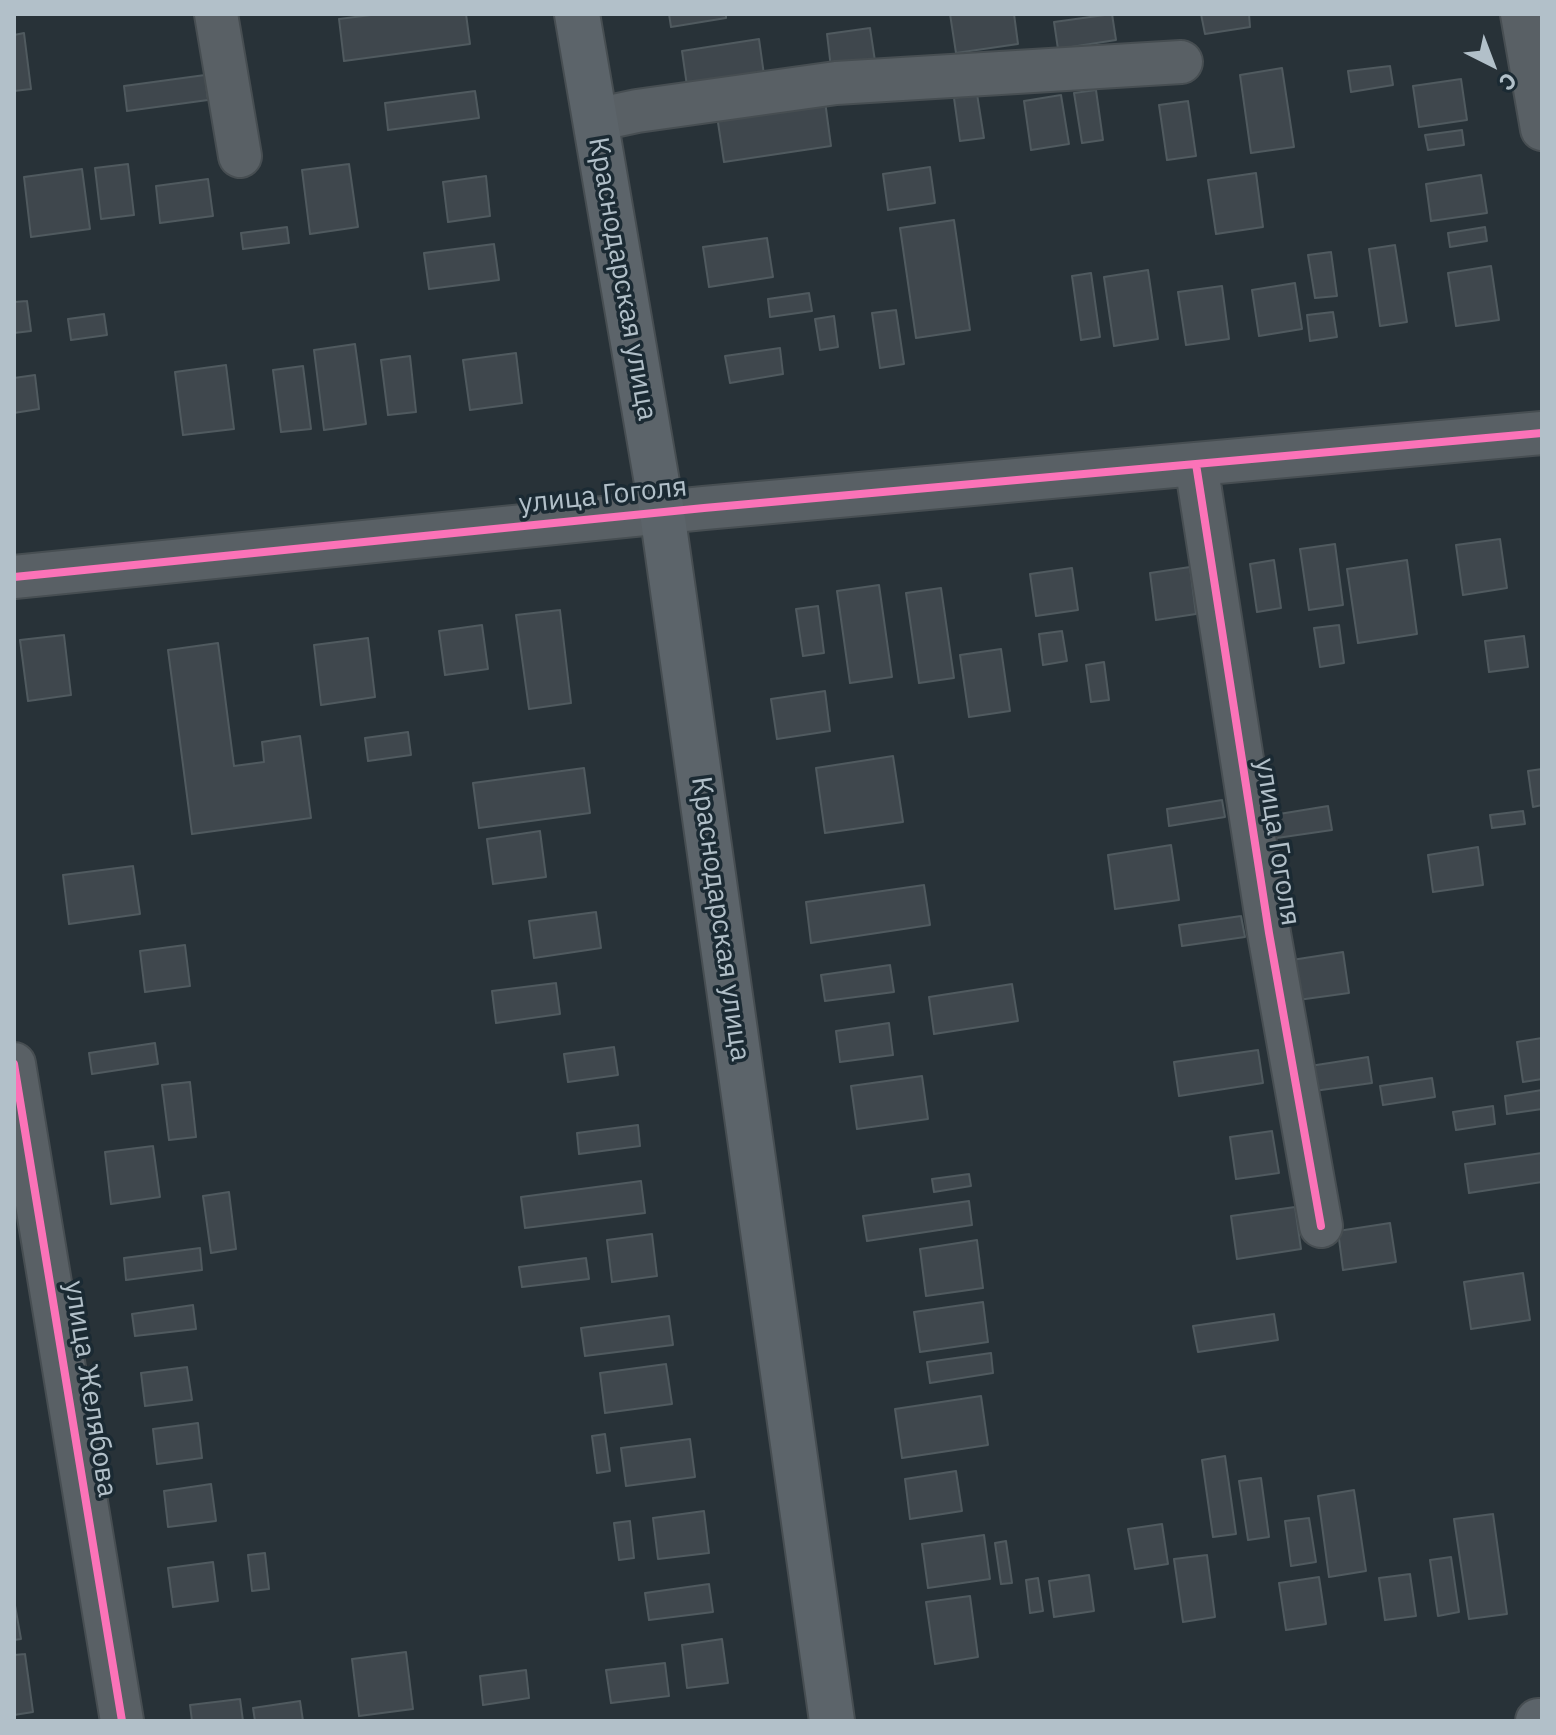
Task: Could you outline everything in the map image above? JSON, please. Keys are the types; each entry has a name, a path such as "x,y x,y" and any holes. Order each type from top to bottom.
{"main road":[{"name":"Краснодарская улица","path":"577,14 662,512 832,1721"}],"street":[{"path":"216,14 240,156"},
{"path":"1522,14 1542,129"},
{"name":"Краснодарская улица","path":"595,120 836,83 1181,62"},
{"name":"улица Гоголя","path":"14,577 662,512 1542,433"},
{"name":"улица Гоголя","path":"1196,464 1269,933 1321,1226"},
{"name":"улица Желябова","path":"14,1064 122,1721"}],"building":[{"path":"379,14 466,14 470,44 344,61 339,19"},
{"path":"669,14 726,14 726,18 671,27"},
{"path":"950,14 1014,14 1018,44 956,53"},
{"path":"1112,14 1116,40 1058,49 1054,22"},
{"path":"1201,14 1249,14 1250,27 1205,34"},
{"path":"870,28 875,61 831,68 827,34"},
{"path":"24,33 31,89 14,91 14,35"},
{"path":"759,39 764,75 687,86 682,51"},
{"path":"1390,66 1393,85 1351,92 1348,71"},
{"path":"1282,68 1294,147 1251,153 1240,75"},
{"path":"205,75 208,100 127,111 124,86"},
{"path":"1461,79 1467,120 1419,127 1413,86"},
{"path":"1096,90 1103,140 1082,143 1074,93"},
{"path":"475,91 479,118 388,130 385,103"},
{"path":"977,94 984,138 960,141 954,98"},
{"path":"1061,95 1069,144 1031,150 1024,101"},
{"path":"825,101 831,146 724,162 717,116"},
{"path":"1188,101 1196,156 1167,160 1159,105"},
{"path":"1462,130 1464,145 1428,150 1425,135"},
{"path":"128,164 134,215 101,219 95,168"},
{"path":"349,164 358,227 310,234 302,170"},
{"path":"930,167 935,203 888,210 883,174"},
{"path":"82,169 90,229 31,237 24,177"},
{"path":"1256,173 1263,227 1216,234 1208,180"},
{"path":"1481,175 1487,213 1431,221 1426,184"},
{"path":"486,176 490,216 448,222 443,182"},
{"path":"208,179 213,216 160,223 156,186"},
{"path":"954,220 970,330 916,338 900,228"},
{"path":"287,227 289,243 243,249 241,233"},
{"path":"1485,227 1487,241 1450,247 1448,233"},
{"path":"767,238 773,277 709,287 703,247"},
{"path":"494,244 499,280 429,289 424,253"},
{"path":"1395,245 1407,322 1380,326 1369,249"},
{"path":"1331,252 1337,296 1315,298 1308,255"},
{"path":"1491,266 1499,320 1456,326 1448,273"},
{"path":"1148,270 1158,339 1114,346 1104,277"},
{"path":"1091,273 1100,337 1081,340 1072,276"},
{"path":"1295,283 1302,329 1259,336 1252,290"},
{"path":"1222,286 1229,339 1186,345 1178,292"},
{"path":"809,293 812,311 770,317 768,299"},
{"path":"27,301 31,331 14,333 14,302"},
{"path":"896,310 904,364 880,368 872,313"},
{"path":"1333,312 1337,337 1310,341 1307,315"},
{"path":"104,314 107,335 71,340 68,319"},
{"path":"834,316 838,347 820,350 815,319"},
{"path":"355,344 366,424 324,430 314,350"},
{"path":"780,348 783,374 730,383 725,356"},
{"path":"516,353 522,403 470,410 463,360"},
{"path":"410,356 416,412 388,415 381,360"},
{"path":"226,365 234,429 183,435 175,372"},
{"path":"303,366 311,429 281,432 273,370"},
{"path":"35,375 39,409 14,413 14,378"},
{"path":"1500,539 1507,588 1463,595 1456,545"},
{"path":"1335,544 1343,605 1309,610 1300,549"},
{"path":"1274,560 1281,608 1257,612 1250,564"},
{"path":"1407,560 1417,634 1358,643 1347,569"},
{"path":"1190,567 1196,614 1156,620 1150,573"},
{"path":"1072,568 1078,610 1036,616 1030,574"},
{"path":"879,585 892,677 850,683 837,591"},
{"path":"941,588 954,678 919,683 906,593"},
{"path":"818,606 824,653 803,656 796,609"},
{"path":"560,610 571,703 529,709 516,615"},
{"path":"482,625 488,669 445,675 439,631"},
{"path":"1339,625 1344,663 1320,667 1314,628"},
{"path":"1062,631 1067,661 1043,665 1039,634"},
{"path":"64,635 71,695 28,701 20,640"},
{"path":"1524,636 1528,667 1489,672 1485,641"},
{"path":"368,638 375,697 321,705 314,645"},
{"path":"218,643 234,766 264,762 262,742 300,736 311,818 192,834 168,650"},
{"path":"1001,649 1010,711 969,717 960,655"},
{"path":"1104,662 1109,700 1091,702 1086,665"},
{"path":"825,691 830,731 777,739 771,699"},
{"path":"408,732 411,755 368,761 365,738"},
{"path":"893,756 903,822 825,833 816,768"},
{"path":"584,768 590,813 479,828 473,783"},
{"path":"1542,769 1542,805 1533,807 1528,771"},
{"path":"1222,800 1225,817 1169,826 1167,809"},
{"path":"1328,806 1332,830 1270,839 1267,816"},
{"path":"1523,811 1525,824 1492,828 1490,815"},
{"path":"540,831 546,877 493,884 487,839"},
{"path":"1171,845 1179,900 1115,909 1108,855"},
{"path":"1478,847 1483,885 1433,892 1428,855"},
{"path":"133,866 140,914 69,924 63,875"},
{"path":"924,885 930,925 811,943 806,902"},
{"path":"596,912 601,948 534,958 529,921"},
{"path":"1241,916 1245,937 1182,946 1179,925"},
{"path":"185,945 190,986 145,992 140,951"},
{"path":"1343,952 1349,993 1298,1000 1292,960"},
{"path":"890,965 894,992 825,1001 821,975"},
{"path":"556,983 560,1014 496,1023 492,991"},
{"path":"1012,984 1018,1021 934,1034 929,997"},
{"path":"889,1023 893,1055 840,1062 836,1031"},
{"path":"1542,1038 1542,1079 1523,1082 1517,1042"},
{"path":"155,1043 158,1064 92,1074 89,1053"},
{"path":"614,1047 618,1075 568,1082 564,1054"},
{"path":"1258,1050 1263,1083 1179,1096 1174,1062"},
{"path":"1368,1057 1372,1083 1314,1091 1310,1066"},
{"path":"922,1076 928,1119 857,1129 851,1086"},
{"path":"1432,1078 1435,1097 1383,1105 1380,1086"},
{"path":"190,1082 196,1137 169,1140 162,1085"},
{"path":"1542,1090 1542,1109 1507,1114 1505,1096"},
{"path":"1493,1106 1495,1124 1456,1130 1453,1112"},
{"path":"638,1125 640,1146 579,1154 577,1133"},
{"path":"1272,1131 1279,1173 1236,1179 1230,1137"},
{"path":"153,1146 160,1197 111,1204 105,1152"},
{"path":"1542,1153 1542,1182 1469,1193 1465,1164"},
{"path":"969,1174 971,1186 934,1192 932,1179"},
{"path":"641,1181 645,1213 525,1228 521,1197"},
{"path":"229,1192 236,1249 211,1253 203,1196"},
{"path":"969,1201 972,1225 867,1241 863,1216"},
{"path":"1295,1207 1301,1249 1237,1259 1231,1216"},
{"path":"1390,1223 1396,1262 1343,1270 1338,1231"},
{"path":"652,1234 657,1276 612,1282 607,1240"},
{"path":"977,1240 983,1288 926,1296 920,1249"},
{"path":"200,1248 202,1270 126,1280 124,1258"},
{"path":"586,1258 589,1279 522,1287 519,1267"},
{"path":"1523,1273 1530,1320 1471,1329 1464,1282"},
{"path":"983,1302 988,1342 920,1352 914,1312"},
{"path":"193,1305 196,1329 135,1336 132,1314"},
{"path":"1274,1314 1278,1340 1198,1352 1193,1326"},
{"path":"669,1316 673,1345 585,1356 581,1328"},
{"path":"991,1353 993,1373 930,1383 927,1362"},
{"path":"666,1364 672,1404 605,1413 600,1373"},
{"path":"187,1367 192,1400 145,1406 141,1373"},
{"path":"981,1396 988,1445 902,1458 895,1409"},
{"path":"198,1423 202,1458 157,1464 153,1429"},
{"path":"605,1434 610,1471 597,1473 592,1436"},
{"path":"690,1439 695,1477 626,1486 621,1448"},
{"path":"1225,1456 1236,1534 1213,1537 1202,1460"},
{"path":"956,1471 962,1511 910,1519 905,1479"},
{"path":"1261,1478 1269,1537 1248,1540 1239,1481"},
{"path":"211,1484 216,1521 168,1527 164,1491"},
{"path":"1354,1490 1366,1571 1329,1577 1318,1496"},
{"path":"704,1511 709,1553 658,1559 653,1518"},
{"path":"1493,1514 1507,1614 1469,1619 1454,1519"},
{"path":"1309,1518 1316,1562 1291,1566 1285,1521"},
{"path":"630,1521 634,1558 619,1560 614,1523"},
{"path":"1162,1524 1168,1564 1135,1569 1128,1529"},
{"path":"984,1535 990,1579 928,1588 922,1544"},
{"path":"1006,1541 1012,1583 1001,1584 995,1543"},
{"path":"265,1553 269,1589 252,1591 248,1555"},
{"path":"1207,1555 1215,1617 1183,1622 1174,1559"},
{"path":"1451,1557 1459,1612 1438,1616 1430,1560"},
{"path":"213,1562 218,1601 173,1607 168,1568"},
{"path":"1410,1574 1416,1616 1385,1620 1379,1578"},
{"path":"1089,1575 1094,1611 1054,1617 1049,1581"},
{"path":"1319,1577 1326,1624 1286,1630 1279,1583"},
{"path":"1038,1578 1043,1611 1030,1613 1026,1580"},
{"path":"709,1584 713,1612 649,1620 645,1593"},
{"path":"970,1596 978,1657 935,1664 926,1602"},
{"path":"14,1600 21,1639 14,1640"},
{"path":"722,1639 728,1683 687,1688 682,1645"},
{"path":"406,1652 413,1709 359,1716 352,1659"},
{"path":"25,1654 33,1712 14,1715 14,1655"},
{"path":"665,1663 669,1696 611,1703 606,1670"},
{"path":"526,1670 529,1698 483,1705 480,1676"},
{"path":"240,1699 243,1721 192,1721 190,1705"},
{"path":"300,1701 303,1721 255,1721 253,1708"}],"cycle path":[{"path":"14,577 704,508 1542,433"},
{"path":"1196,464 1269,933 1321,1226"},
{"path":"14,1064 122,1721"}]}
